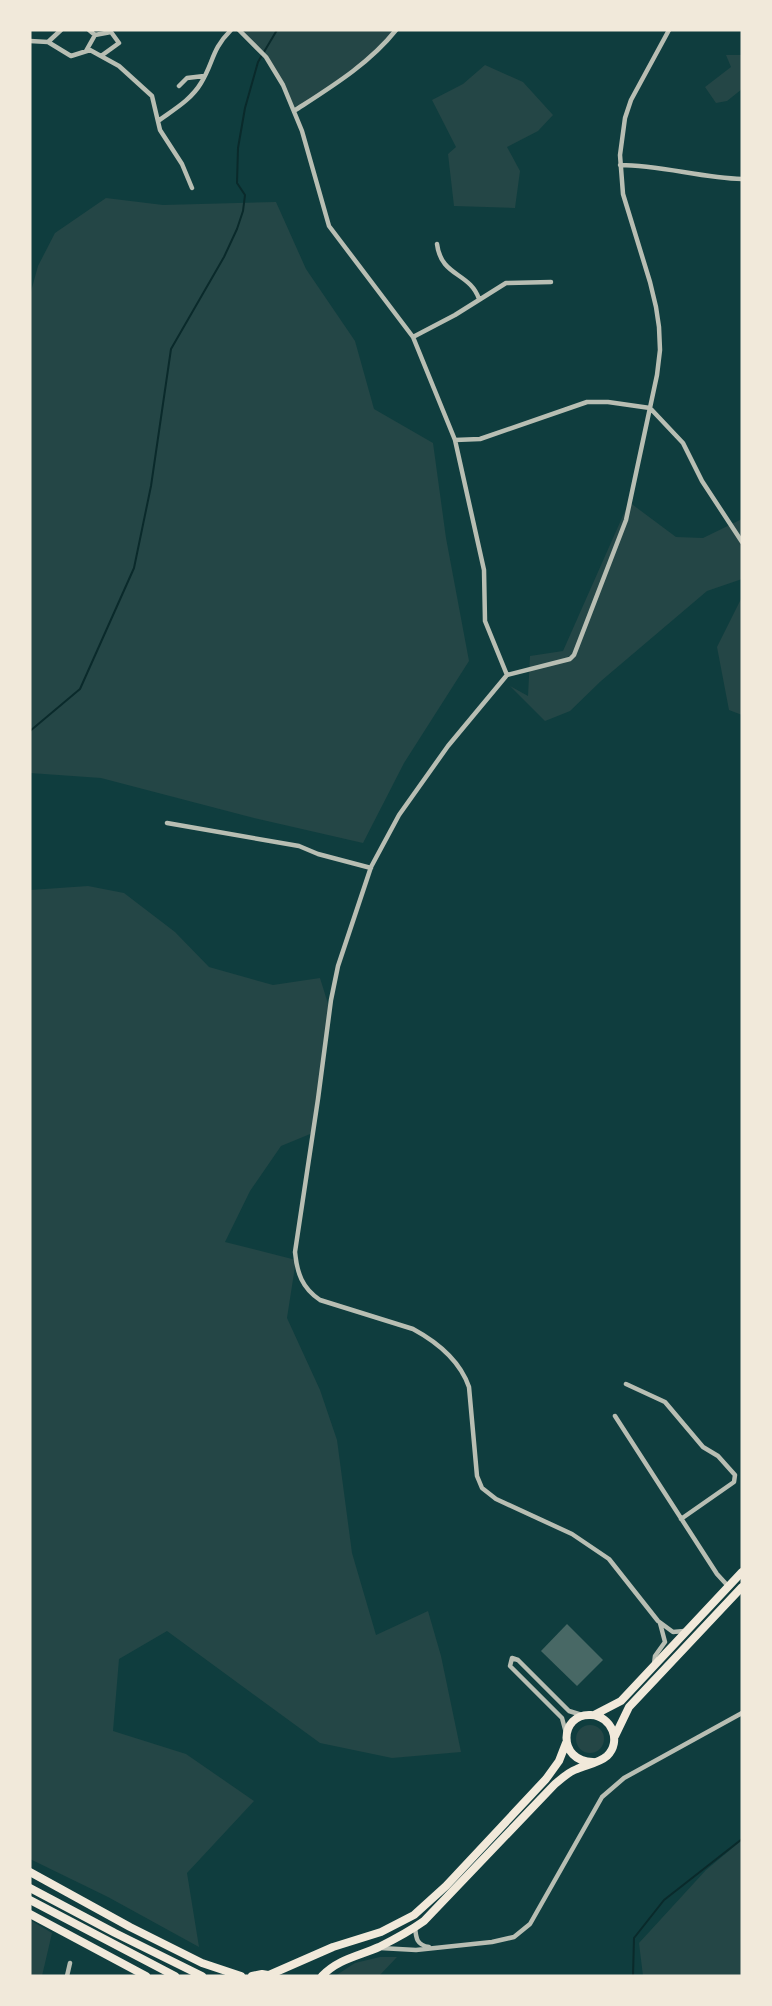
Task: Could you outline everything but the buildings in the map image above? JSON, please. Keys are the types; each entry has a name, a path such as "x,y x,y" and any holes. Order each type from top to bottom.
{"highway":[{"path":"30,1872 130,1928 202,1964 241,1976"},
{"path":"30,1888 202,1976"},
{"path":"30,1900 175,1976"},
{"path":"30,1914 146,1976"}],"main road":[{"path":"594,1715 621,1701 742,1572"},
{"path":"322,1976 338,1962 378,1948 415,1927 433,1913 566,1774 606,1757 611,1751 614,1737 629,1707 742,1587"},
{"path":"252,1976 271,1975 333,1947 381,1932 414,1915 446,1886 546,1779 559,1761 572,1722 585,1715 594,1715 608,1722 614,1737"},
{"path":"566,1739 573,1755 579,1760 593,1762"}],"street":[{"path":"48,42 61,30"},
{"path":"89,30 95,35"},
{"path":"158,121 190,96 204,76 215,49 231,30"},
{"path":"239,30 270,63 294,111 317,179 329,226 413,337 455,440 484,570 485,621 507,675"},
{"path":"294,111 362,64 382,47 396,30"},
{"path":"654,1665 655,1656 665,1642 664,1635 658,1621 609,1559 572,1534 496,1499 482,1488 477,1476 469,1387 456,1362 427,1336 413,1329 320,1300 310,1294 297,1271 295,1252 331,1000 338,966 371,868 399,815 448,746 507,675 570,659 574,655 628,514 657,375 659,327 651,282 623,195 620,165 621,136 631,100 669,30"},
{"path":"86,51 95,35 112,31 119,44 101,56"},
{"path":"30,41 48,42 70,56 90,50 119,66 152,96 160,130 182,164 192,188"},
{"path":"179,86 187,78 204,76"},
{"path":"620,165 638,165 742,179"},
{"path":"437,244 447,269 472,285 479,299"},
{"path":"413,337 455,315 506,283 552,282"},
{"path":"455,440 480,439 587,402 608,402 650,408 683,443 702,481 742,542"},
{"path":"167,823 298,846 318,854 371,868"},
{"path":"626,1384 665,1402 704,1447 717,1456 735,1475 734,1482 681,1519"},
{"path":"615,1416 717,1574 728,1586"},
{"path":"658,1621 673,1632 686,1631"},
{"path":"566,1739 562,1718 510,1666 512,1658 518,1660 569,1711 585,1715"},
{"path":"378,1948 434,1949 514,1937 530,1923 602,1797 624,1778 742,1713"},
{"path":"415,1927 421,1946 434,1949"},
{"path":"67,1976 70,1964"}],"shaded area":[{"path":"240,30 396,30 373,55 294,111 275,70"},
{"path":"726,55 742,55 742,89 727,101 716,103 705,87 731,67"},
{"path":"485,65 523,82 553,115 538,131 507,147 520,171 515,208 454,206 448,154 456,147 432,100 463,84"},
{"path":"106,198 163,205 276,202 306,269 355,341 374,409 433,443 446,538 469,661 404,763 363,843 254,818 101,778 30,773 30,295 38,266 55,233"},
{"path":"629,502 676,537 703,538 742,519 742,579 707,591 601,681 570,711 545,721 510,686 528,696 530,656 563,651"},
{"path":"742,597 742,715 729,710 717,647"},
{"path":"88,886 124,893 175,932 209,967 273,985 320,978 329,1007 315,1132 281,1146 250,1191 225,1242 296,1260 287,1318 320,1390 337,1440 352,1553 376,1635 428,1611 441,1656 461,1752 392,1758 320,1743 167,1631 119,1659 113,1731 186,1754 254,1801 187,1873 199,1947 108,1897 30,1859 30,890"},
{"path":"590,1725 600,1729 604,1739 600,1749 590,1753 580,1749 576,1739 580,1729"},
{"path":"742,1840 742,1976 643,1976 639,1943 706,1870"},
{"path":"30,1920 52,1933 42,1976 30,1976"},
{"path":"380,1957 397,1957 379,1976 335,1976 355,1963"}],"waterway":[{"path":"30,731 80,689 134,568 151,486 171,349 224,257 243,211 245,195 237,183 238,148 245,108 258,62 277,30"},
{"path":"633,1976 634,1938 664,1900 742,1839"}]}
